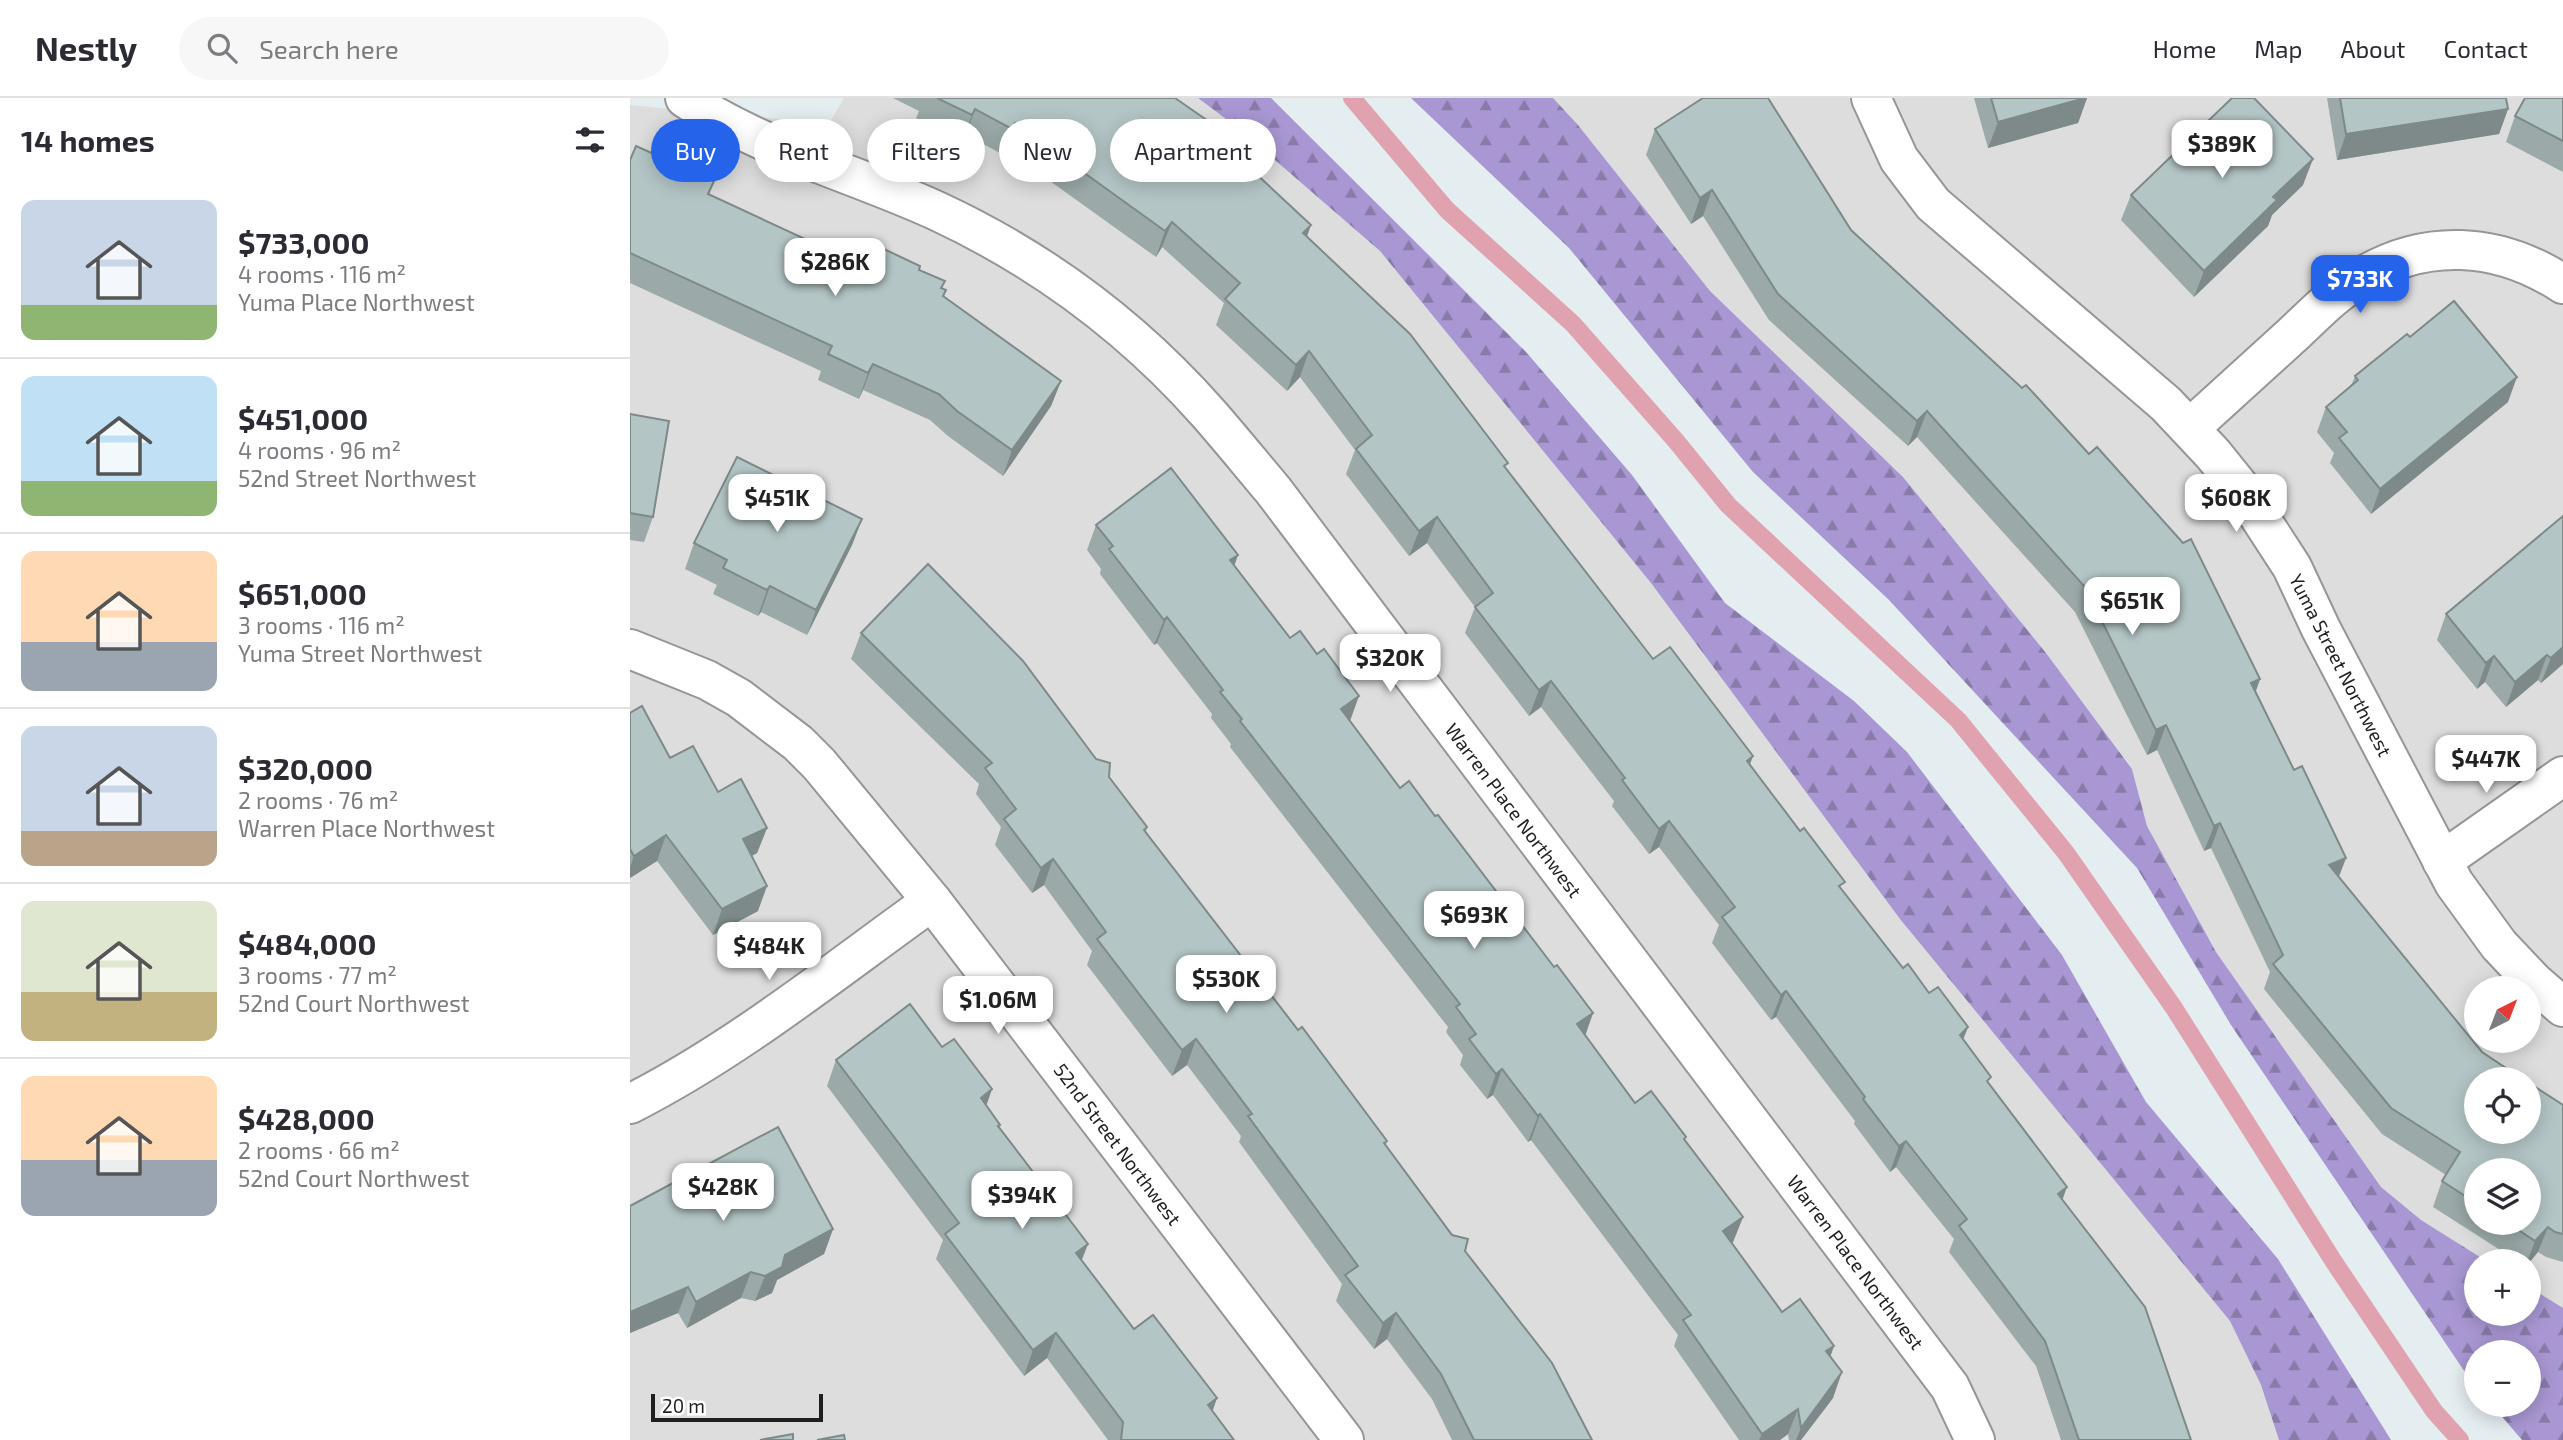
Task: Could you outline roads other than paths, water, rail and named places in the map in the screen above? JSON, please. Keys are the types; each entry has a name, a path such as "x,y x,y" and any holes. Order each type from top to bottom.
{"street":[{"name":"Warren Place Northwest","path":"685,98 725,123 936,211 998,242 1047,271 1135,340 1207,411 1273,490 1950,1387 1975,1440"},
{"name":"Yuma Street Northwest","path":"1871,98 1899,159 1933,204 2141,381 2190,429 2242,490 2292,567 2321,629 2468,905 2499,946 2563,1007"},
{"path":"2190,429 2336,295 2377,268 2399,258 2423,252 2472,250 2520,261 2563,284"},
{"name":"52nd Street Northwest","path":"630,649 707,680 759,712 798,743 819,764 932,901 1344,1440"},
{"path":"2442,860 2563,776"},
{"path":"630,1104 673,1082 746,1035 932,901"}],"waterway":[{"path":"1352,98 1447,210 1573,324 1676,441 1728,505 1958,720 2066,853 2174,1008 2334,1262 2434,1411 2460,1440"}]}
